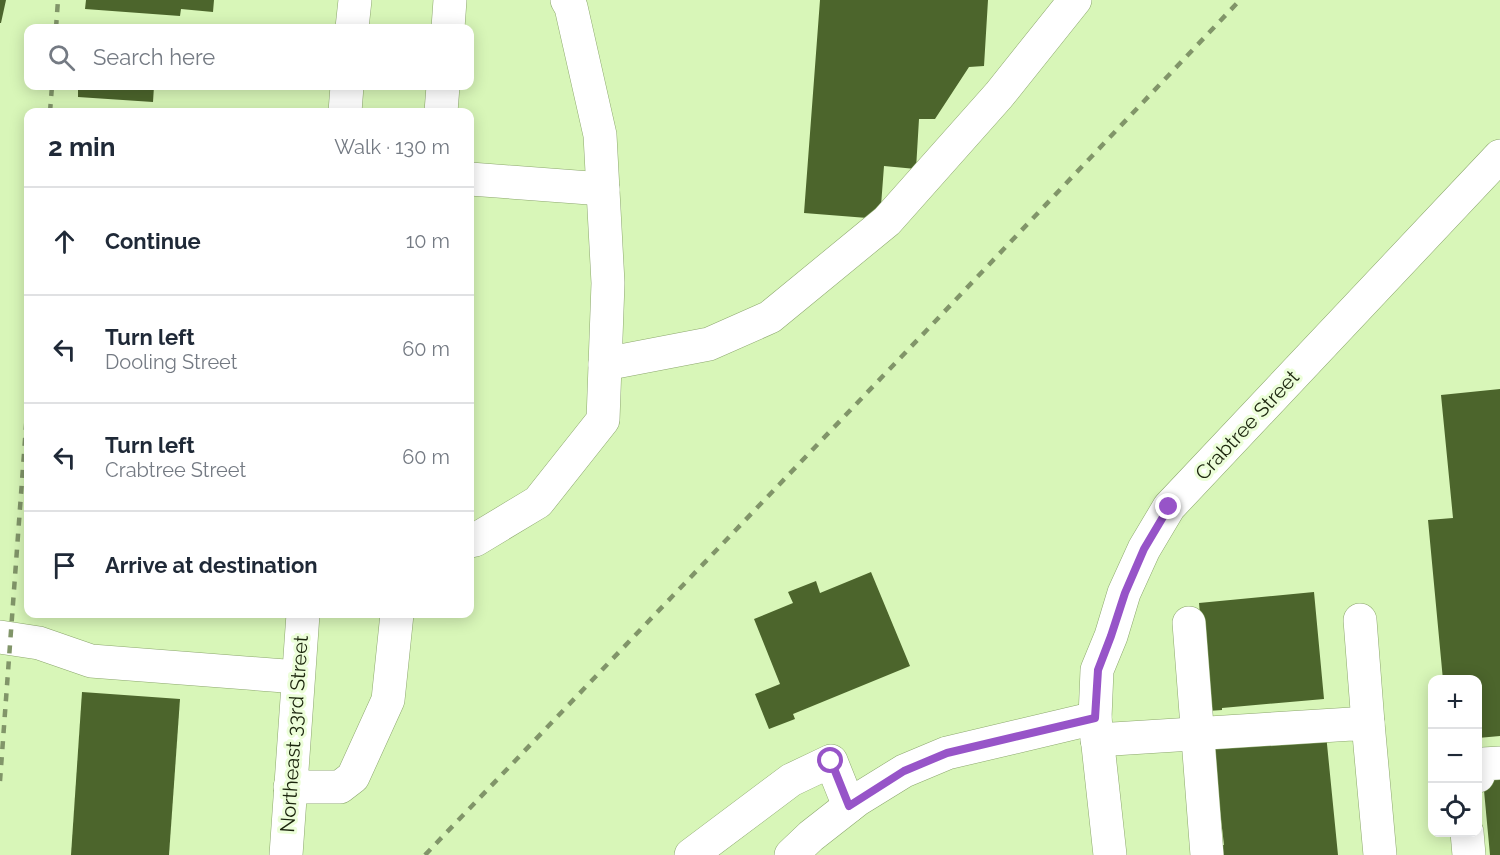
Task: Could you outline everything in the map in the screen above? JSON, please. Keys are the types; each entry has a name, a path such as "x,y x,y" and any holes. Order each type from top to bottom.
{"street":[{"path":"352,24 355,0"},
{"path":"448,24 450,0"},
{"path":"474,540 538,502 603,420 609,283 600,135 571,7 567,0"},
{"path":"605,364 709,344 770,317 887,221 999,95 1075,0"},
{"path":"345,108 347,90"},
{"path":"441,108 443,90"},
{"name":"Crabtree Street","path":"1110,855 1096,729 1098,670 1125,593 1144,549 1169,507 1500,156"},
{"path":"474,179 603,189"},
{"name":"Northeast 33rd Street","path":"286,855 303,618"},
{"path":"290,787 340,787 353,777 388,700 397,618"},
{"path":"1360,620 1380,855"},
{"path":"1189,623 1207,855"},
{"path":"0,637 39,643 91,661 298,677"},
{"path":"791,855 849,806 904,771 947,753 1096,729 1198,734 1368,723"},
{"path":"691,855 791,780 831,761 849,806"},
{"path":"1482,766 1483,764 1500,763"},
{"path":"1467,837 1469,855"}],"building":[{"path":"0,0 6,0 1,23 0,23"},
{"path":"86,0 214,0 213,12 181,9 180,16 85,9"},
{"path":"820,0 988,0 984,66 969,67 935,119 919,119 916,169 884,166 880,219 804,213"},
{"path":"78,90 154,90 153,102 78,97"},
{"path":"1500,389 1500,736 1482,738 1482,675 1443,675 1428,520 1453,518 1441,395"},
{"path":"871,572 910,666 793,714 795,719 769,729 755,694 780,684 754,619 793,603 788,592 816,581 820,593"},
{"path":"1314,592 1324,699 1208,711 1199,603"},
{"path":"82,692 180,699 169,855 71,855"},
{"path":"1326,734 1338,855 1221,855 1220,845 1224,845 1220,811 1217,811 1213,745"},
{"path":"1500,767 1500,855 1490,855 1482,769"}],"railway":[{"path":"56,24 58,0"},
{"path":"425,855 1240,0"},
{"path":"50,108 52,90"},
{"path":"0,781 24,454"}],"route":[{"path":"831,761 849,806 904,771 947,753 1095,718 1098,670 1125,593 1144,549 1169,507"}]}
